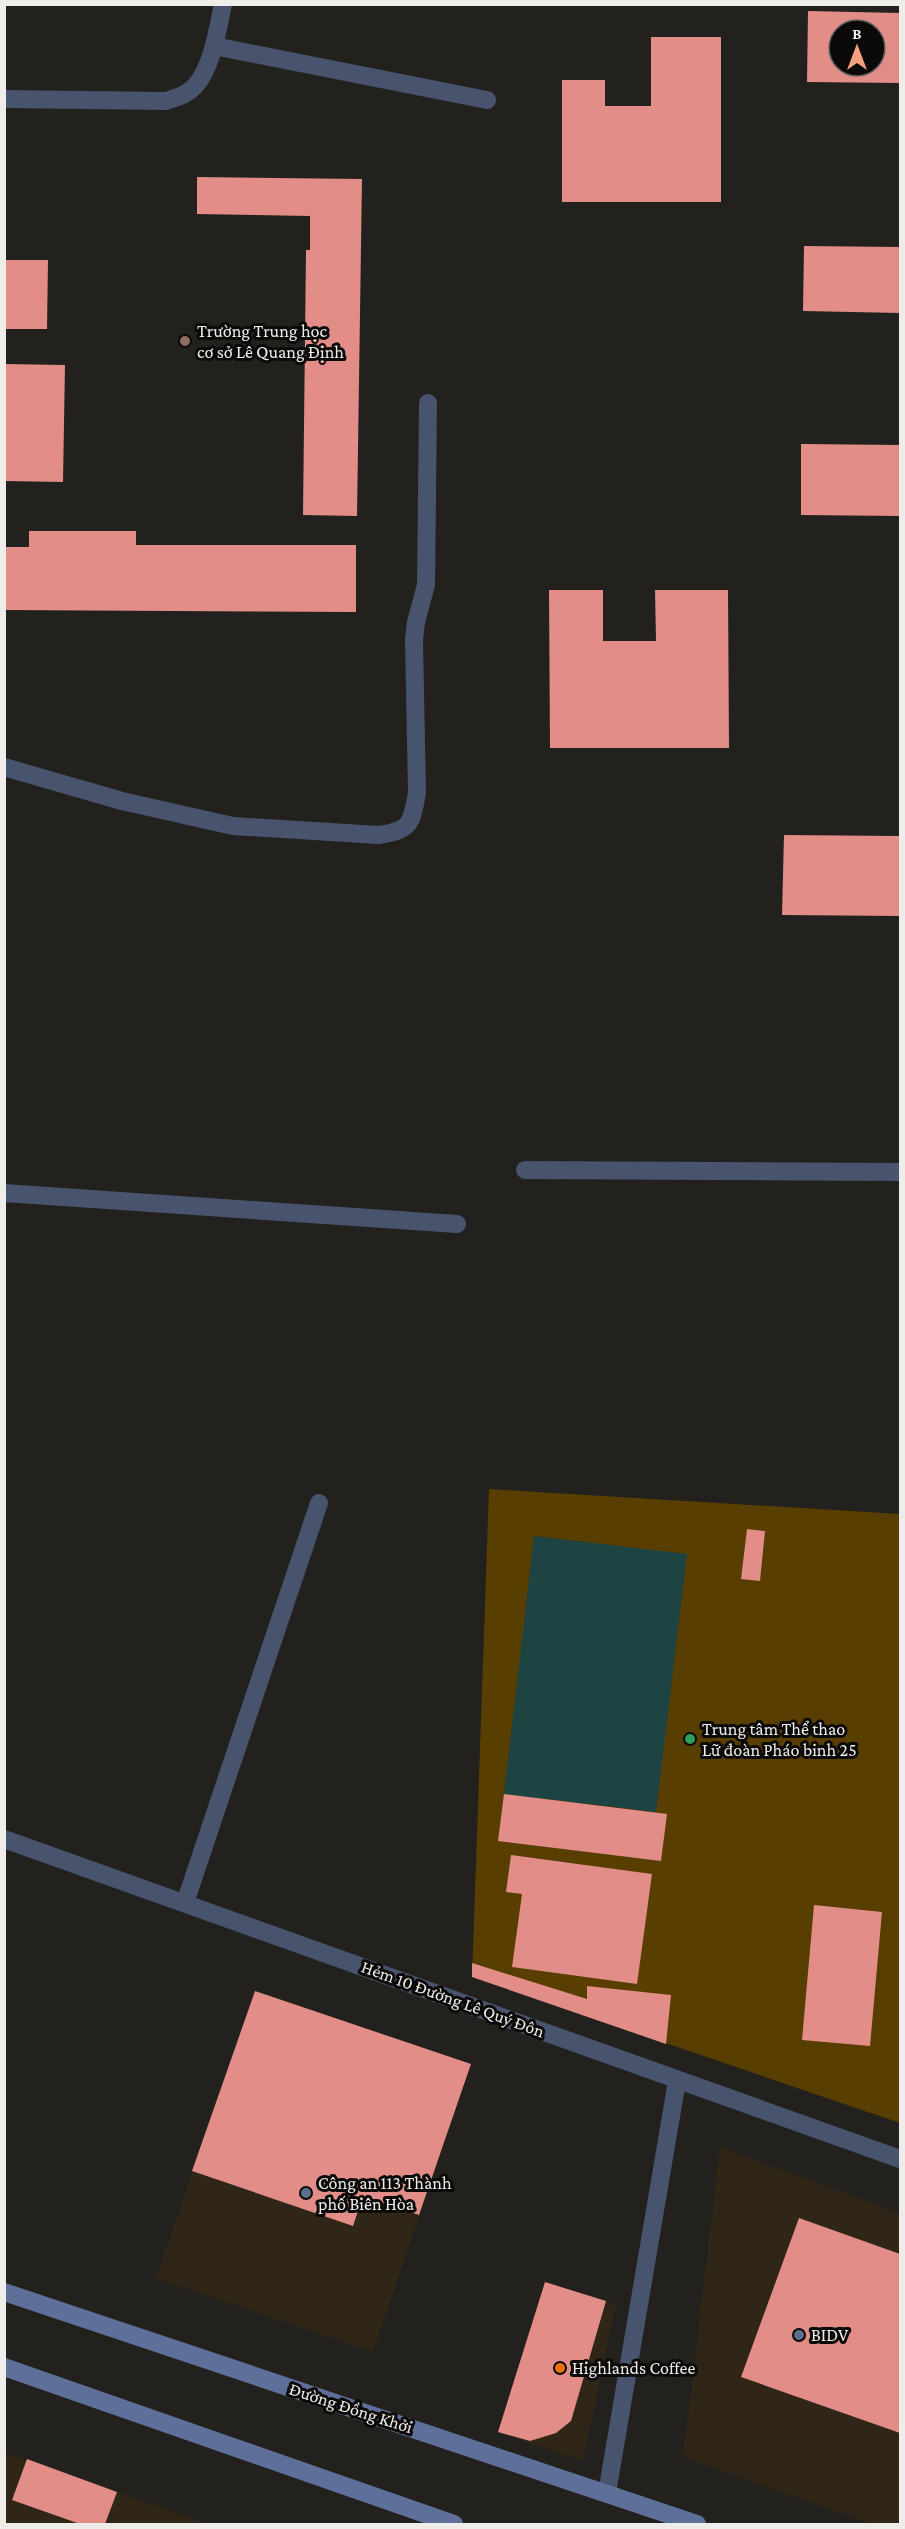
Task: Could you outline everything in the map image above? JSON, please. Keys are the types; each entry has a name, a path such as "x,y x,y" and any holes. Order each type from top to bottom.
{"main road":[{"name":"Đường Đồng Khởi","path":"4,2292 697,2524"},
{"path":"4,2367 454,2524"}],"street":[{"path":"4,99 166,101 186,94 196,85 214,46 223,4"},
{"path":"214,46 487,100"},
{"path":"4,767 122,801 233,826 378,836 399,832 405,827 413,817 417,793 414,640 416,622 426,585 428,403"},
{"path":"525,1170 900,1172"},
{"path":"4,1193 457,1224"},
{"path":"185,1903 319,1503"},
{"name":"Hẻm 10 Đường Lê Quý Đôn","path":"4,1839 900,2159"},
{"path":"607,2493 677,2081"}],"shaded area":[{"name":"Trung tâm Thể thao Lữ đoàn Pháo binh 25","path":"489,1489 900,1514 900,2123 472,1977"},
{"name":"Công an 113 Thành phố Biên Hòa","path":"255,1991 471,2064 373,2352 156,2278"},
{"name":"BIDV","path":"720,2147 900,2213 900,2524 872,2524 683,2457"},
{"name":"Highlands Coffee","path":"545,2282 616,2304 583,2461 498,2432"},
{"path":"4,2452 117,2492 208,2524 5,2524"}],"water":[{"path":"534,1536 687,1554 656,1812 504,1794"}],"building":[{"path":"808,11 900,13 900,83 807,82"},
{"path":"651,37 721,37 721,202 562,202 562,80 605,80 605,106 651,106"},
{"path":"197,177 362,179 357,516 303,515 306,250 310,250 310,216 197,214"},
{"path":"804,246 900,247 900,313 803,311"},
{"path":"4,260 48,260 47,329 4,329"},
{"path":"4,364 65,365 63,482 4,481"},
{"path":"801,444 900,445 900,516 801,515"},
{"path":"29,531 136,531 136,545 356,545 356,612 4,610 4,547 29,547"},
{"path":"549,590 603,590 603,641 656,641 655,590 728,590 729,748 550,748"},
{"path":"784,835 900,836 900,916 782,915"},
{"path":"747,1529 765,1531 760,1581 741,1579"},
{"path":"504,1794 667,1814 661,1861 498,1841"},
{"path":"511,1855 652,1874 637,1984 512,1967 522,1894 506,1892"},
{"path":"814,1905 882,1912 870,2046 802,2040"},
{"path":"472,1963 587,1999 587,1986 671,1995 666,2044 472,1977"},
{"name":"Công an 113 Thành phố Biên Hòa","path":"255,1991 471,2064 419,2215 363,2196 353,2226 192,2171"},
{"path":"799,2218 900,2254 900,2433 741,2377"},
{"name":"Highlands Coffee","path":"545,2282 606,2301 571,2421 556,2433 530,2441 498,2432"},
{"path":"27,2459 117,2492 105,2524 80,2524 12,2500"}],"place":[{"name":"Trường Trung học cơ sở Lê Quang Định","path":"185,341"},
{"name":"Trung tâm Thể thao Lữ đoàn Pháo binh 25","path":"690,1739"},
{"name":"Công an 113 Thành phố Biên Hòa","path":"306,2193"},
{"name":"BIDV","path":"799,2335"},
{"name":"Highlands Coffee","path":"560,2368"}]}
